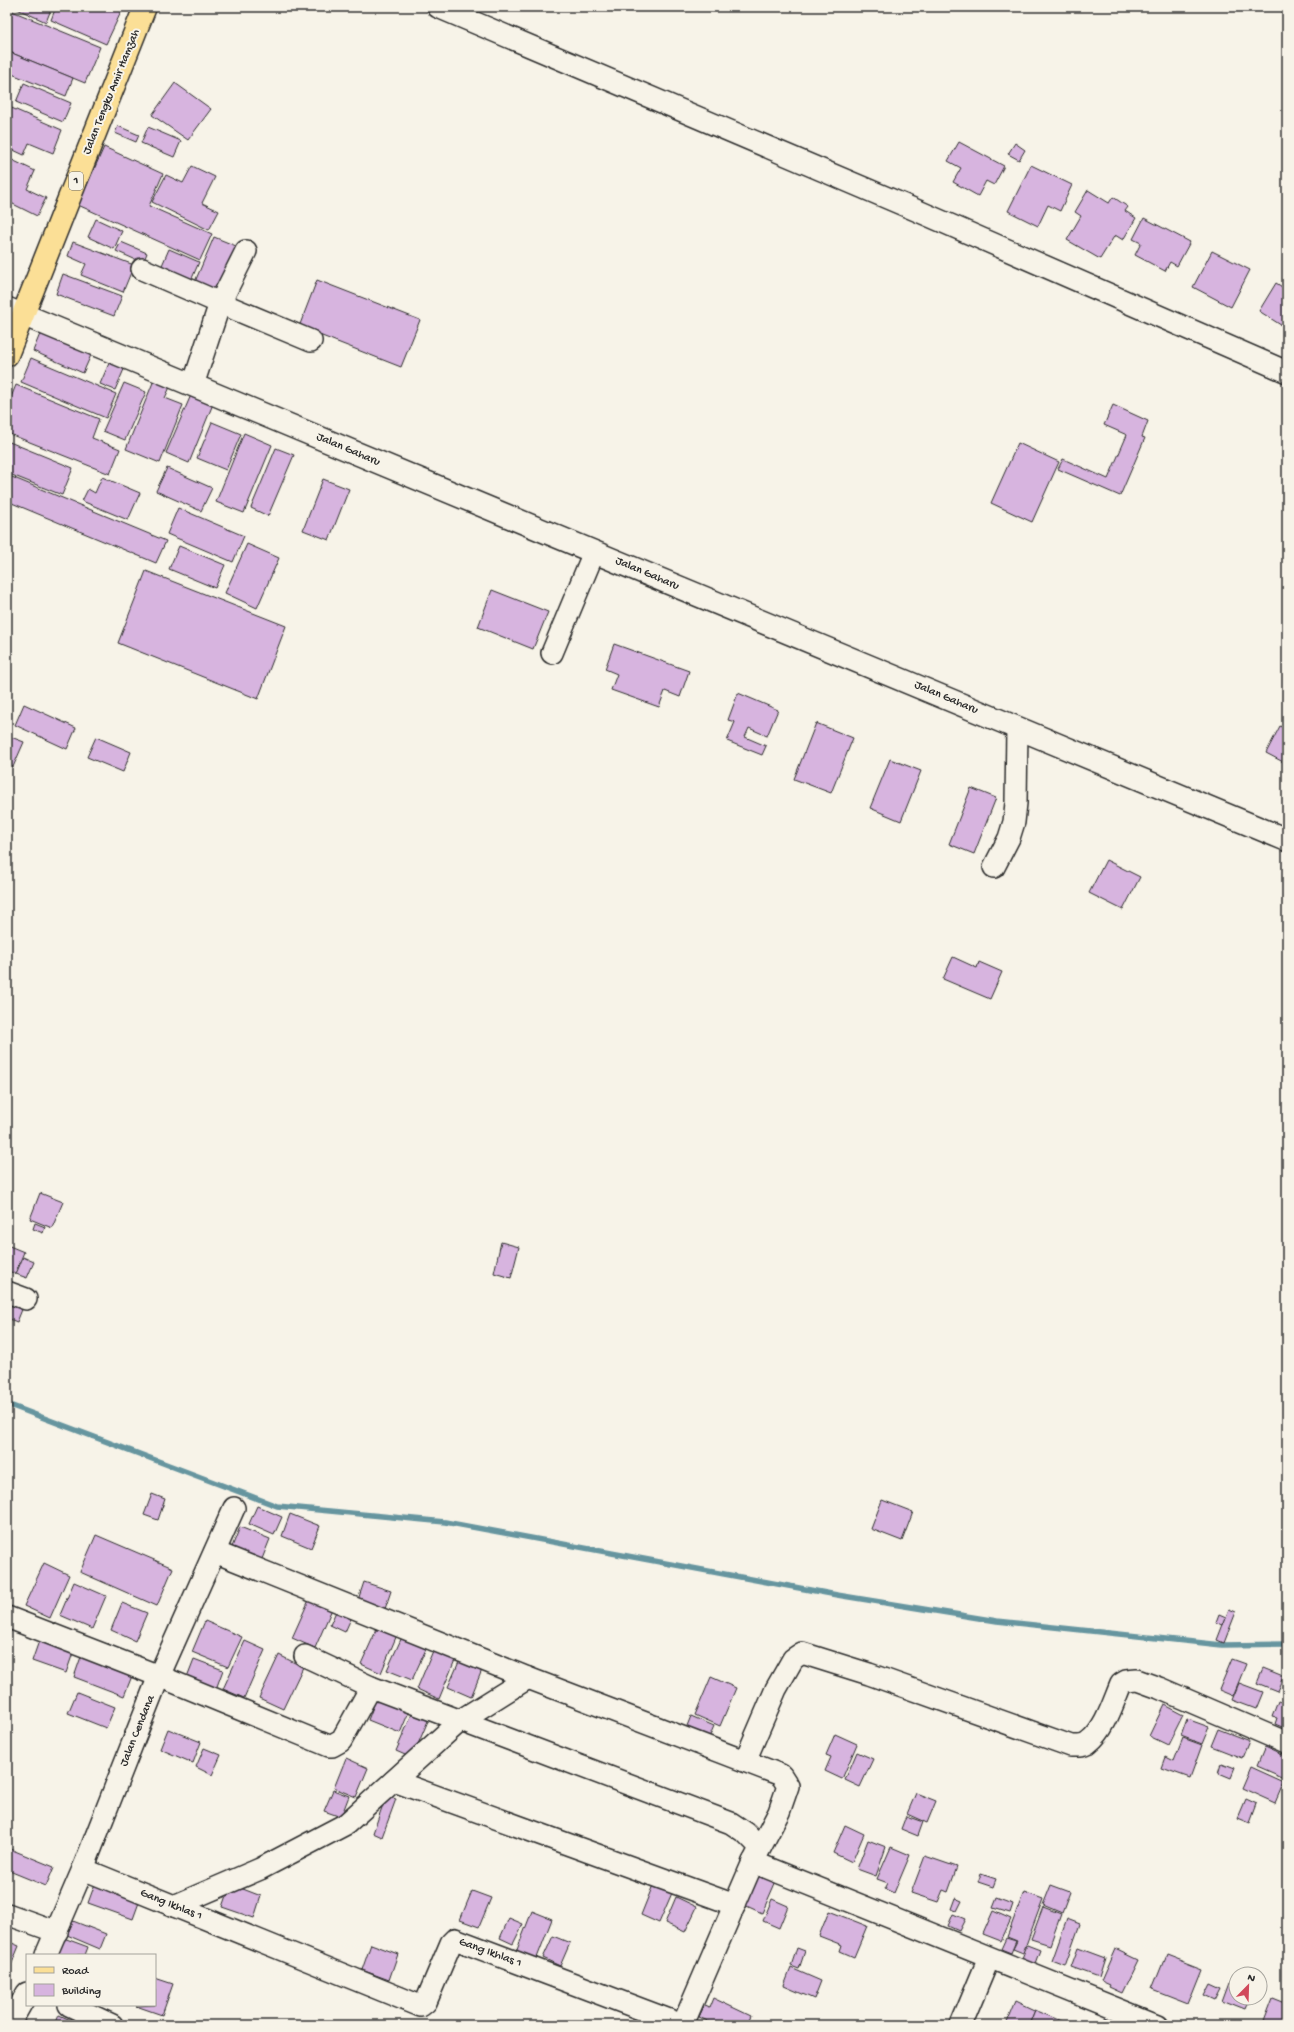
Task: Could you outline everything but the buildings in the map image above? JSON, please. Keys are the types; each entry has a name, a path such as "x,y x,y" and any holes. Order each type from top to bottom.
{"main road":[{"name":"Jalan Tengku Amir Hamzah","path":"7,355 15,311 145,7"}],"street":[{"path":"438,7 918,211 1287,372"},
{"path":"193,385 220,303 246,251"},
{"path":"142,269 311,341"},
{"name":"Jalan Gaharu","path":"15,311 1287,840"},
{"path":"552,653 594,552"},
{"path":"994,867 1009,838 1014,822 1016,803 1017,728"},
{"name":"Jalan Cendana","path":"46,1954 83,1869 160,1676 234,1508"},
{"path":"215,1552 528,1678 745,1761 776,1689 793,1659 802,1653 870,1674 1071,1746 1081,1746 1089,1742 1099,1730 1121,1684 1126,1681 1136,1680 1159,1688 1287,1743"},
{"path":"7,1618 160,1676 332,1746 341,1741 371,1687"},
{"path":"305,1656 371,1687 731,1823 746,1833 757,1854 989,1958 1157,2025"},
{"path":"174,1906 260,1869 346,1824 461,1720 528,1678"},
{"name":"Gang Ikhlas 1","path":"83,1869 421,2006 426,2002 450,1943 455,1939 680,2024 684,2022 757,1854 779,1812 788,1786 781,1775 745,1761"},
{"path":"394,1781 735,1905"},
{"path":"7,1914 56,1932"},
{"path":"961,2025 989,1958"},
{"path":"9,2025 26,1995"},
{"path":"71,2006 112,2025"}],"waterway":[{"path":"7,1404 277,1506 445,1522 837,1595 997,1621 1222,1645 1287,1644"}]}
